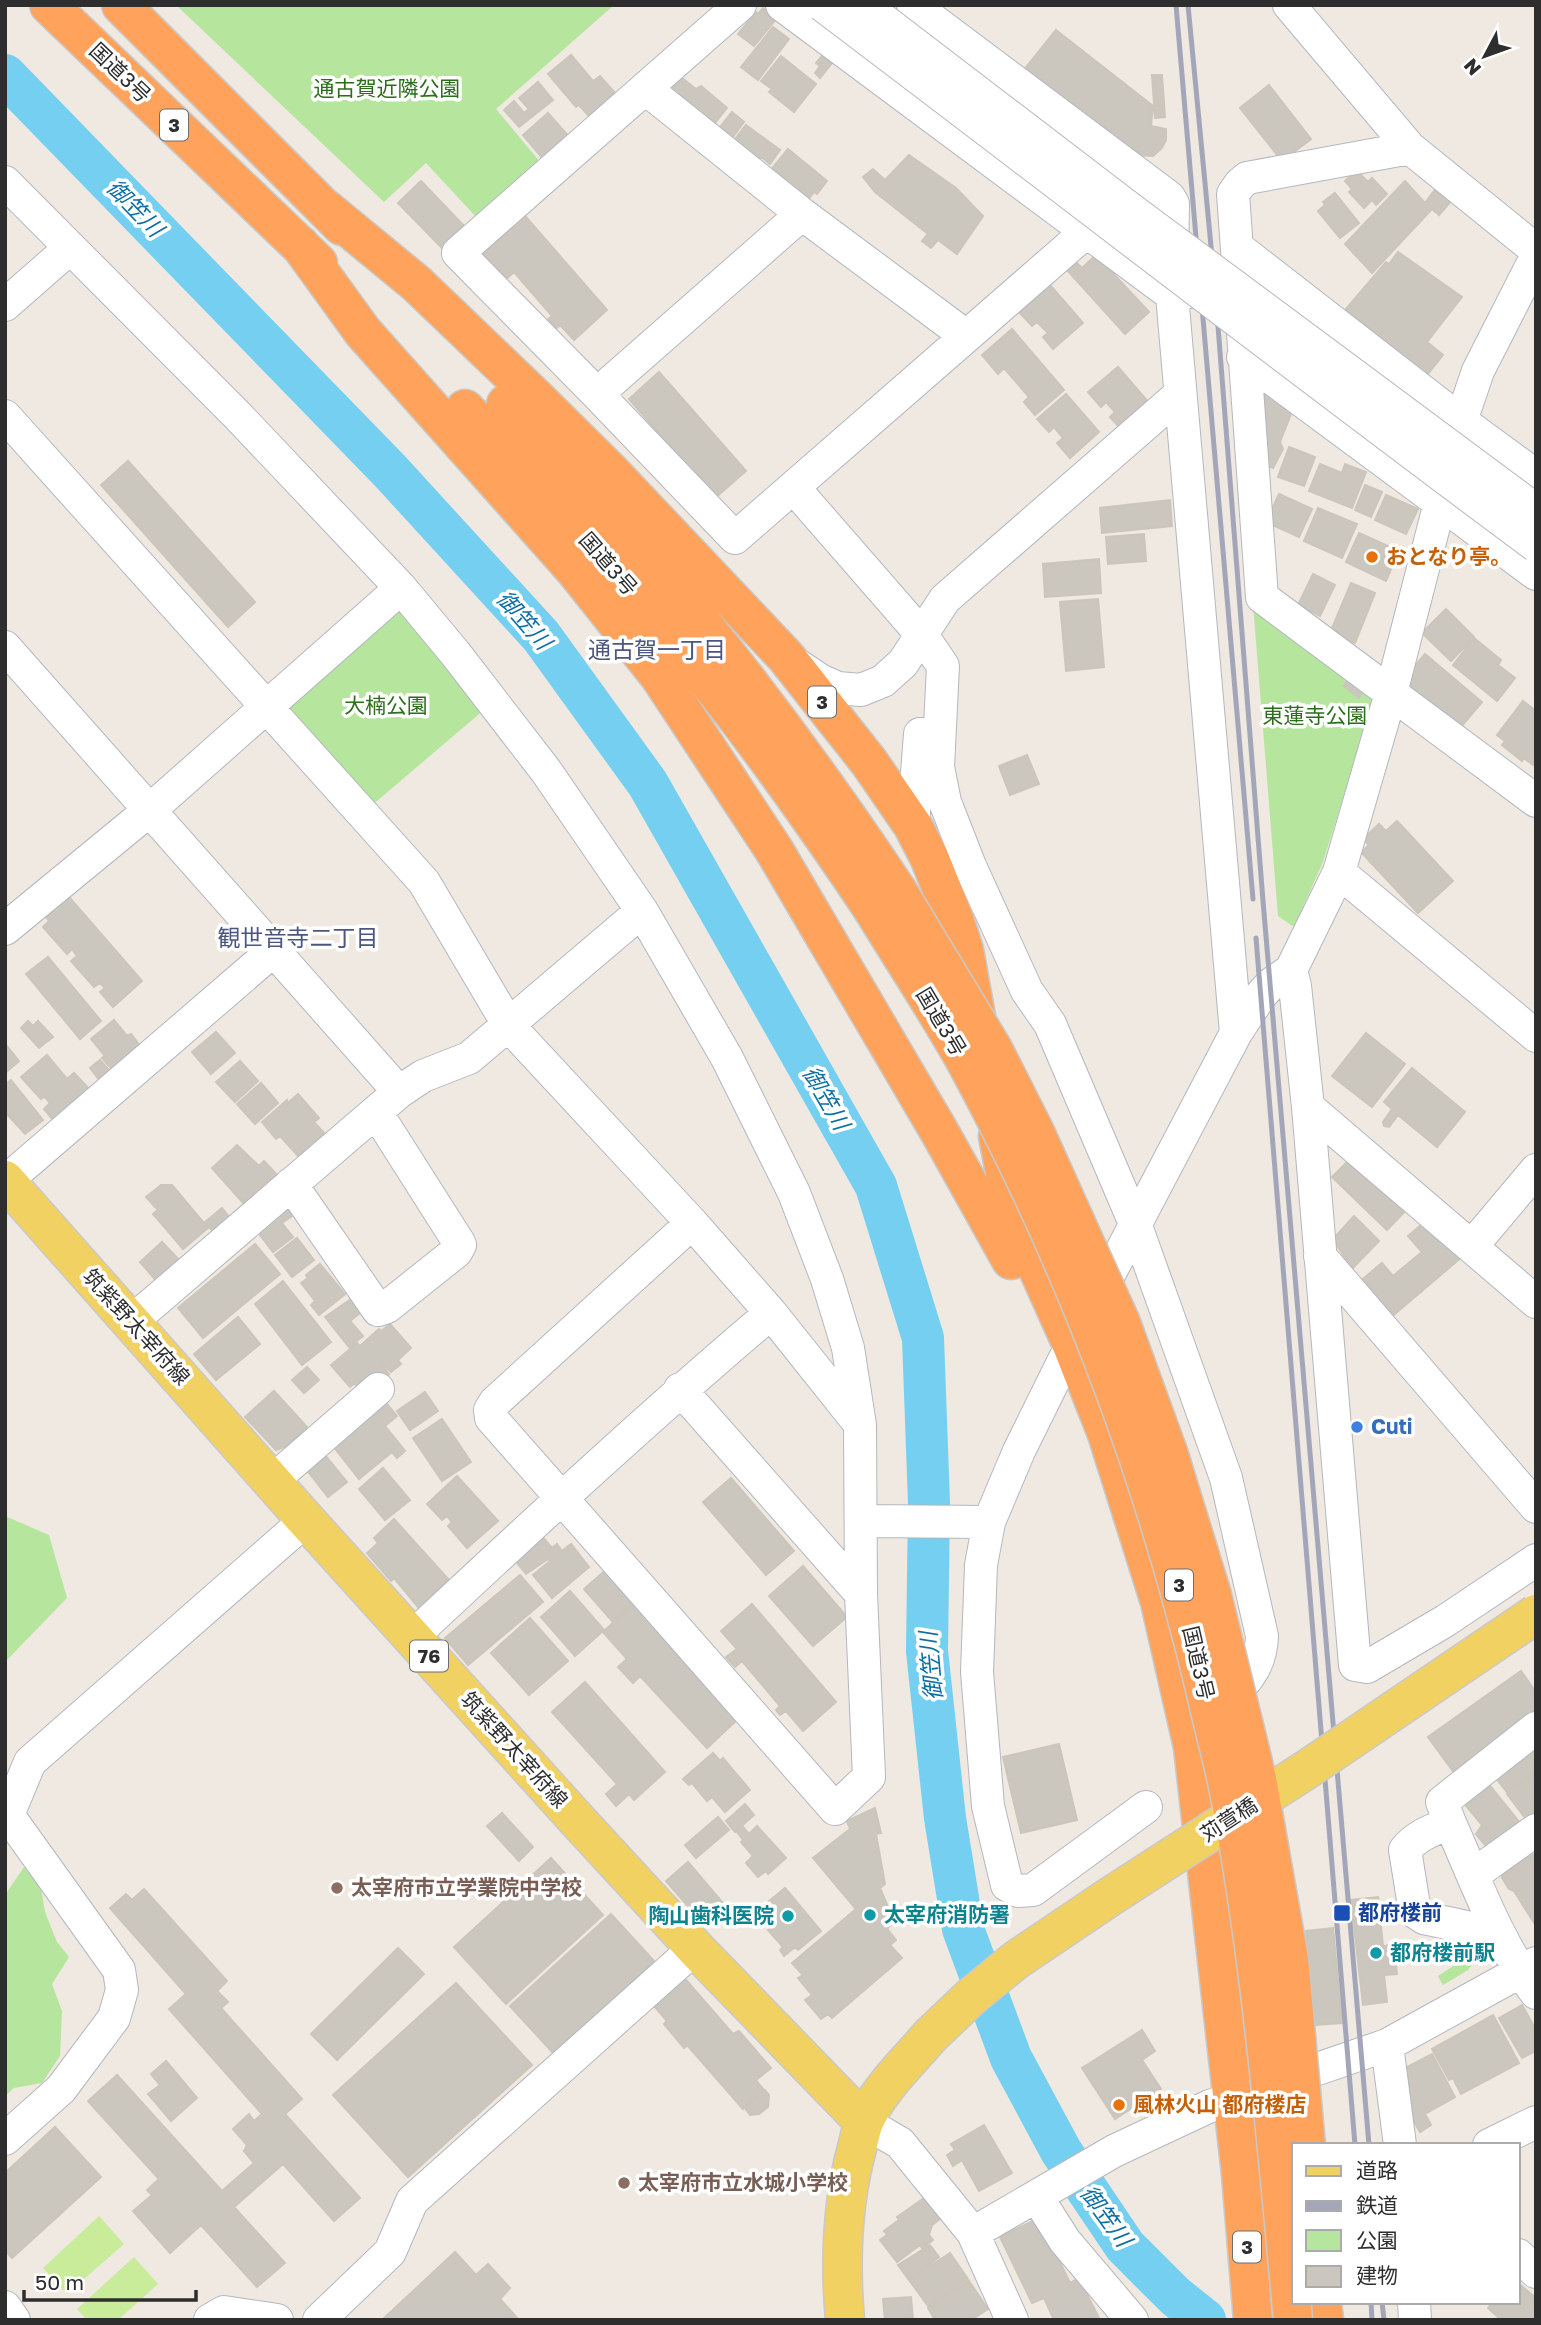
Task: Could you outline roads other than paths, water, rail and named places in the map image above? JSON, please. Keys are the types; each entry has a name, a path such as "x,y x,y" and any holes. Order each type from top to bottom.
{"highway":[{"name":"国道3号","path":"49,5 391,331 592,544 684,651 812,819 885,899 993,1049 1035,1132 1121,1323 1169,1455 1212,1595 1257,1779 1289,1959 1306,2143"},
{"name":"国道3号","path":"121,5 326,209 615,519 708,630 824,782 885,899 1051,1233 1144,1473 1185,1604 1232,1804 1261,1993 1293,2320"},
{"name":"3","path":"326,209 417,284 564,425 786,657 869,762 913,826 942,888 964,950 1010,1198 1067,1356 1159,1667 1178,1771 1229,2178 1253,2320"},
{"name":"3","path":"300,245 363,332 574,569 660,677 774,850 1003,1243 1067,1356 1107,1434 1160,1602 1193,1746 1213,1911 1221,2102"},
{"name":"3","path":"1229,2178 1230,2320"}],"main road":[{"name":"筑紫野太宰府線","path":"5,1181 272,1481 296,1528 412,1637 695,1948 864,2122"},
{"name":"苅萱橋","path":"845,2320 844,2231 851,2170 864,2122 881,2095 930,2036 972,1996 1016,1960 1309,1768 1536,1614"}],"street":[{"path":"740,5 458,253 735,538 1085,233"},
{"path":"782,5 1085,233 1172,295 1239,285"},
{"path":"822,5 1307,376 1536,546"},
{"path":"864,5 1153,227 1536,510"},
{"path":"913,5 1170,197 1173,204 1172,295 1179,395 1237,1033"},
{"path":"1146,1807 1033,1890 1018,1891 1007,1885 988,1806 977,1672 982,1522 1237,1033 1261,995 1291,970 1339,872 1391,693 1461,421 1478,371 1535,257 1410,148 1289,5"},
{"path":"948,131 998,69"},
{"path":"646,89 802,214 966,336"},
{"path":"1410,148 1247,178 1233,194 1262,597 1536,801"},
{"path":"5,182 238,416 401,588 456,653 546,771 642,911 727,1058 794,1193 827,1279 848,1348 860,1425 872,1521 861,1594 869,1777 835,1809 491,1418 490,1410 495,1402 692,1223"},
{"path":"597,394 802,214"},
{"path":"5,305 70,247"},
{"path":"1237,247 1536,476"},
{"path":"1243,356 1536,574"},
{"path":"786,657 820,680 838,688 861,690 883,681 903,663 945,599 1179,395"},
{"path":"5,416 424,882 509,1026 692,1223 771,1313 860,1425"},
{"path":"794,488 922,635 943,666 937,768 945,802 970,866 1027,991 1049,1024 1136,1226 1226,1478 1262,1636 1261,1653 1255,1668 1193,1746"},
{"path":"5,929 151,809 401,588"},
{"path":"913,826 925,677 922,635"},
{"path":"5,647 274,950 388,1102 460,1245 456,1252 387,1307 378,1310 291,1184"},
{"path":"1339,872 1536,1035"},
{"path":"131,1322 388,1102 423,1076 469,1058 642,911"},
{"path":"5,1181 274,950"},
{"path":"1291,970 1308,1107 1355,1665 1367,1667 1445,1622 1536,1560"},
{"path":"1308,1107 1536,1302"},
{"path":"1472,1246 1536,1170"},
{"path":"1320,1256 1536,1507"},
{"path":"412,1637 560,1498 771,1313"},
{"path":"272,1481 378,1389"},
{"path":"680,1390 861,1594"},
{"path":"872,1521 982,1522"},
{"path":"5,2139 61,2089 114,2018 122,1990 119,1970 7,1816 30,1762 296,1528"},
{"path":"973,2233 1114,2151 1221,2102 1387,2045 1531,1976 1499,1934 1442,1802 1536,1728"},
{"path":"1450,1823 1419,1837 1405,1850 1415,1912 1424,1918 1499,1934"},
{"path":"1473,1875 1536,1830"},
{"path":"319,2320 390,2252 412,2201 695,1948"},
{"path":"1387,2045 1400,2143"},
{"path":"864,2122 900,2143 973,2233 1012,2320"},
{"path":"1493,2143 1536,2122"},
{"path":"1040,2195 1065,2241 1132,2320"},
{"path":"1520,2249 1536,2242"},
{"path":"1520,2257 1536,2272"},
{"path":"5,2307 14,2320"},
{"path":"209,2320 224,2312 277,2320"}],"waterway":[{"name":"御笠川","path":"5,75 390,471 541,636 648,784 876,1186 923,1338 929,1503 927,1651 945,1818 963,1929 1011,2058 1061,2151 1125,2246 1175,2296 1205,2320"}],"railway":[{"path":"1176,5 1253,899"},
{"path":"1188,5 1215,288 1263,901 1369,2143"},
{"path":"1256,938 1355,2143"},
{"path":"1371,2304 1372,2320"},
{"path":"1382,2304 1384,2320"}],"place":[{"name":"おとなり亭。","path":"1372,557"},
{"name":"Cuti","path":"1357,1427"},
{"name":"太宰府市立学業院中学校","path":"337,1888"},
{"name":"都府楼前","path":"1342,1913"},
{"name":"太宰府消防署","path":"870,1915"},
{"name":"陶山歯科医院","path":"788,1916"},
{"name":"都府楼前駅","path":"1376,1953"},
{"name":"風林火山 都府楼店","path":"1119,2105"},
{"name":"太宰府市立水城小学校","path":"624,2183"}],"district":[{"name":"通古賀一丁目","path":"657,650"},
{"name":"観世音寺二丁目","path":"298,938"}],"park label":[{"name":"通古賀近隣公園","path":"387,89"},
{"name":"大楠公園","path":"386,706"},
{"name":"東蓮寺公園","path":"1315,716"}]}
